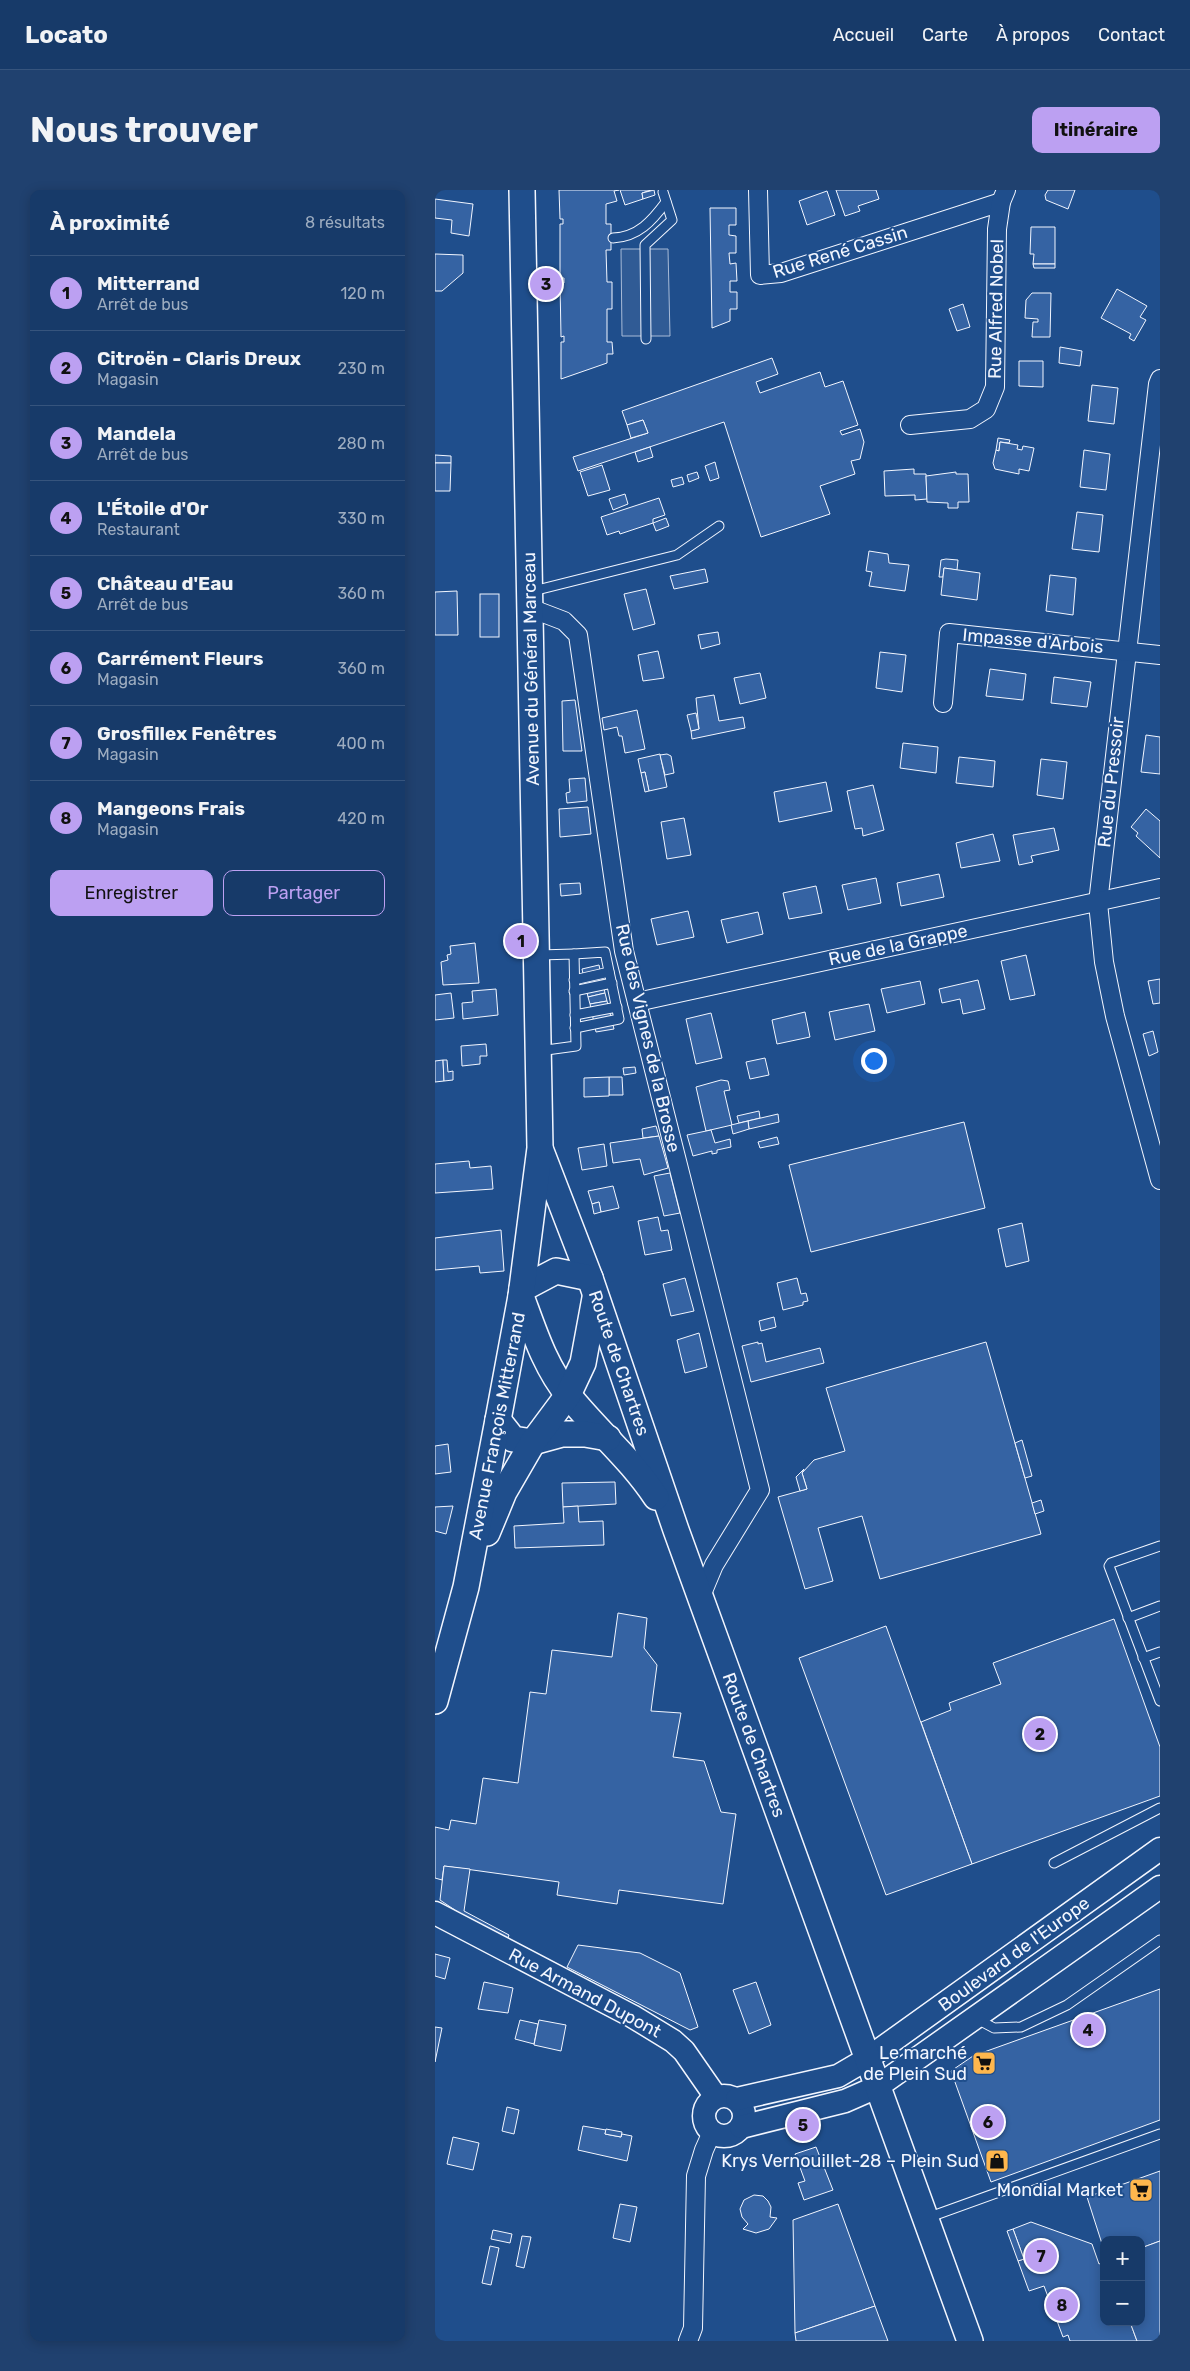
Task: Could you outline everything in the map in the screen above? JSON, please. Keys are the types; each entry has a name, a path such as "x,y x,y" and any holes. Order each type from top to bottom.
{"main road":[{"name":"Avenue du Général Marceau","path":"522,190 541,1148"},
{"name":"Route de Chartres","path":"541,1148 592,1286 676,1530 970,2341"},
{"name":"Avenue François Mitterrand","path":"435,1701 466,1586 498,1420 522,1293 541,1148"},
{"path":"466,1586 504,1492 533,1442 568,1395 583,1363 592,1286 556,1271 522,1293 546,1362 568,1395 639,1472 676,1530"},
{"path":"498,1420 513,1439 533,1442 562,1434 585,1434 607,1438"}],"street":[{"name":"Rue René Cassin","path":"758,190 759,275 781,273 1003,196"},
{"name":"Rue Alfred Nobel","path":"910,425 970,419 986,409 995,387 997,229 1003,196"},
{"name":"Rue du Pressoir","path":"1160,379 1126,650 1098,903 1104,962 1115,1016 1160,1180"},
{"name":"Rue des Vignes de la Brosse","path":"530,600 564,621 578,635 624,952 760,1490 714,1565 701,1596"},
{"name":"Impasse d'Arbois","path":"943,703 949,633 1126,650"},
{"path":"1126,650 1160,655"},
{"name":"Rue de la Grappe","path":"637,1002 1160,888"},
{"name":"Boulevard de l'Europe","path":"867,2059 1160,1850"},
{"name":"Boulevard de l'Europe","path":"877,2087 1160,1887"},
{"name":"Rue Armand Dupont","path":"435,1914 632,2016 673,2041 726,2098"},
{"path":"996,1967 1013,1991"},
{"path":"726,2098 743,2109 745,2115 737,2132 725,2136 712,2132 705,2122 704,2110 707,2105 726,2098 838,2076 867,2059"},
{"path":"741,2127 845,2101 877,2087"},
{"path":"688,2341 693,2328 696,2176 712,2132"}],"lane":[{"path":"613,238 628,237 641,229 657,214 665,197 672,220 645,245 646,339"},
{"path":"530,600 677,555 719,526"},
{"path":"536,955 605,952 619,1019 575,1028"},
{"path":"538,1051 576,1046 574,954"},
{"path":"574,980 609,972"},
{"path":"575,991 612,983"},
{"path":"575,1015 617,1007"},
{"path":"1160,1546 1111,1563 1109,1566 1160,1701"},
{"path":"1128,1618 1160,1606"},
{"path":"1143,1658 1160,1652"},
{"path":"1054,1863 1160,1808"},
{"path":"974,2018 994,2028 1021,2027 1067,2005 1160,1940"},
{"path":"925,2219 1160,2134"}],"shaded area":[{"path":"621,249 668,249 670,336 622,336"}],"building":[{"path":"559,190 619,190 614,191 617,201 606,204 606,224 611,224 611,250 606,250 607,282 612,282 612,309 607,309 607,342 612,342 613,354 607,354 607,363 561,379 561,342 564,342 564,336 561,337 560,283 564,283 564,278 560,278 560,224 563,224 563,219 560,219"},
{"path":"620,190 651,190 642,193 643,199 625,205"},
{"path":"654,190 655,195 643,199 642,193"},
{"path":"836,190 876,190 879,199 858,206 860,211 845,216"},
{"path":"1048,190 1075,190 1068,209 1046,200 1045,195"},
{"path":"827,191 835,215 807,225 799,201"},
{"path":"435,199 473,204 469,236 451,233 452,220 435,218"},
{"path":"710,208 736,208 736,225 729,225 729,235 736,236 736,253 729,253 730,264 736,263 737,281 730,281 730,292 737,292 737,309 730,309 730,321 712,328"},
{"path":"1031,227 1055,227 1055,264 1033,264 1034,254 1030,254"},
{"path":"435,254 463,255 463,273 442,291 435,291"},
{"path":"1033,264 1055,264 1055,268 1034,268"},
{"path":"1117,289 1147,306 1140,317 1146,320 1134,341 1129,338 1131,334 1101,318"},
{"path":"1032,293 1051,293 1050,337 1032,337 1033,322 1038,322 1038,319 1025,318 1026,300"},
{"path":"963,304 970,327 957,331 949,309"},
{"path":"1060,347 1082,351 1080,366 1059,363"},
{"path":"772,358 778,374 756,382 760,393 820,372 825,387 843,381 858,425 840,431 842,435 860,429 864,442 860,459 851,461 855,474 820,486 830,514 761,537 724,422 578,471 573,457 648,433 643,420 627,425 622,411"},
{"path":"1019,361 1043,361 1043,387 1019,386"},
{"path":"1092,385 1118,388 1114,424 1088,421"},
{"path":"643,420 648,433 631,438 627,425"},
{"path":"998,438 1010,440 1009,443 1000,442 999,451 996,450"},
{"path":"1000,442 1018,445 1017,449 1022,450 1023,446 1034,448 1029,471 1019,469 1019,474 995,469 993,463 996,450 999,451"},
{"path":"650,447 653,457 638,462 635,452"},
{"path":"1084,450 1110,454 1106,490 1080,487"},
{"path":"435,455 451,456 451,463 435,463"},
{"path":"715,462 719,478 710,481 705,466"},
{"path":"435,463 451,463 450,491 435,491"},
{"path":"602,465 610,490 588,496 580,472"},
{"path":"914,469 914,474 926,474 927,499 915,500 915,495 885,496 884,471"},
{"path":"697,472 699,478 689,482 687,475"},
{"path":"956,472 956,474 968,474 969,502 958,502 958,508 948,508 948,503 927,502 926,476"},
{"path":"682,477 684,484 673,487 671,480"},
{"path":"625,494 628,504 613,510 609,499"},
{"path":"659,498 665,515 653,519 653,523 620,534 619,531 607,535 601,517"},
{"path":"1077,512 1103,515 1099,552 1072,549"},
{"path":"666,518 669,526 656,531 653,523"},
{"path":"869,551 888,554 889,563 909,565 905,591 869,586 872,572 866,571"},
{"path":"941,560 958,560 957,570 944,568 943,577 939,577"},
{"path":"944,568 980,573 977,600 941,595"},
{"path":"705,569 708,582 674,589 670,576"},
{"path":"1050,575 1076,578 1073,615 1046,611"},
{"path":"646,589 655,624 633,630 624,594"},
{"path":"457,591 458,635 435,635 435,592"},
{"path":"480,594 499,594 499,637 480,637"},
{"path":"718,632 720,644 701,649 698,635"},
{"path":"658,651 664,678 643,681 638,655"},
{"path":"880,652 906,655 902,692 876,688"},
{"path":"990,669 1026,674 1023,700 986,696"},
{"path":"760,673 766,698 740,704 734,678"},
{"path":"1054,677 1091,682 1087,707 1051,703"},
{"path":"714,695 719,721 743,717 745,728 692,739 691,731 699,729 696,698"},
{"path":"575,700 582,751 563,751 562,701"},
{"path":"637,710 645,749 625,753 622,736 619,736 617,727 604,730 602,718"},
{"path":"696,713 699,729 691,731 687,715"},
{"path":"1146,735 1160,737 1160,774 1141,772"},
{"path":"903,743 938,747 936,773 900,768"},
{"path":"660,754 667,787 649,791 645,772 641,773 638,759"},
{"path":"667,754 671,756 674,773 665,775 660,755"},
{"path":"959,757 995,761 993,787 956,783"},
{"path":"1041,759 1067,762 1063,799 1037,795"},
{"path":"645,772 649,791 645,792 641,773"},
{"path":"585,778 587,801 567,803 566,793 570,792 569,779"},
{"path":"826,782 832,811 779,822 774,792"},
{"path":"873,785 884,830 863,836 862,828 855,829 847,791"},
{"path":"588,807 591,834 560,837 559,809"},
{"path":"1146,809 1160,821 1160,858 1136,836 1138,833 1131,827"},
{"path":"684,818 691,855 667,859 661,822"},
{"path":"1054,828 1059,850 1031,856 1033,862 1019,865 1013,835"},
{"path":"993,834 1000,861 961,868 956,843"},
{"path":"939,874 944,897 901,906 897,883"},
{"path":"876,878 881,903 848,910 842,885"},
{"path":"580,883 581,894 561,896 560,884"},
{"path":"816,886 822,913 789,919 783,893"},
{"path":"688,911 694,937 657,945 651,919"},
{"path":"758,912 763,934 727,943 721,920"},
{"path":"475,943 479,983 443,985 441,962 448,960 447,955 451,954 450,946"},
{"path":"1026,955 1035,995 1010,1000 1001,961"},
{"path":"599,965 605,993 588,997 582,969"},
{"path":"1160,979 1160,1003 1153,1004 1148,981"},
{"path":"978,980 985,1009 963,1014 960,999 942,1003 939,989"},
{"path":"920,981 925,1004 887,1013 881,989"},
{"path":"496,989 498,1015 463,1019 462,1003 473,1002 472,991"},
{"path":"451,993 454,1018 435,1020 435,995"},
{"path":"605,993 607,1001 590,1004 588,997"},
{"path":"607,1001 614,1029 596,1032 590,1004"},
{"path":"869,1004 875,1031 835,1040 829,1012"},
{"path":"805,1012 810,1037 777,1044 772,1020"},
{"path":"711,1013 722,1058 696,1064 686,1019"},
{"path":"1153,1031 1158,1052 1149,1056 1143,1034"},
{"path":"486,1044 487,1056 480,1056 480,1064 462,1066 461,1046"},
{"path":"765,1058 769,1075 750,1079 746,1062"},
{"path":"443,1060 444,1081 435,1082 435,1061"},
{"path":"443,1060 447,1060 448,1072 453,1071 453,1080 444,1081"},
{"path":"635,1067 636,1073 624,1075 623,1068"},
{"path":"609,1077 622,1077 623,1095 609,1095"},
{"path":"609,1077 609,1096 584,1097 584,1078"},
{"path":"721,1080 728,1081 730,1090 724,1091 732,1125 706,1131 696,1087"},
{"path":"759,1111 760,1118 739,1123 737,1116"},
{"path":"778,1114 779,1122 749,1129 748,1121"},
{"path":"748,1121 749,1129 733,1134 731,1125"},
{"path":"964,1122 985,1208 811,1252 789,1165"},
{"path":"656,1126 659,1136 643,1138 642,1129"},
{"path":"711,1130 715,1143 730,1139 731,1147 717,1150 717,1153 712,1154 712,1151 693,1156 687,1135"},
{"path":"659,1136 668,1168 644,1175 640,1159 613,1163 610,1143"},
{"path":"777,1137 779,1144 760,1148 758,1142"},
{"path":"604,1144 607,1166 582,1170 578,1148"},
{"path":"469,1161 470,1168 491,1166 493,1189 435,1193 435,1164"},
{"path":"670,1173 680,1213 664,1216 654,1176"},
{"path":"613,1186 619,1208 601,1212 599,1202 592,1204 588,1191"},
{"path":"599,1202 601,1212 594,1214 592,1204"},
{"path":"658,1217 661,1231 668,1230 672,1250 645,1255 638,1221"},
{"path":"1022,1223 1029,1261 1006,1267 998,1229"},
{"path":"501,1230 504,1271 480,1273 479,1266 435,1270 435,1238"},
{"path":"685,1278 694,1311 671,1316 663,1284"},
{"path":"797,1278 801,1294 806,1293 808,1301 803,1302 803,1305 783,1310 777,1283"},
{"path":"774,1317 776,1327 761,1331 759,1321"},
{"path":"699,1333 707,1367 685,1373 677,1340"},
{"path":"758,1342 758,1344 762,1343 766,1362 820,1348 824,1363 751,1382 742,1346"},
{"path":"986,1342 1041,1534 880,1579 862,1516 818,1528 833,1581 805,1589 778,1497 807,1489 802,1473 814,1460 845,1451 826,1388"},
{"path":"1022,1440 1032,1476 1025,1478 1015,1443"},
{"path":"448,1444 451,1472 435,1474 435,1446"},
{"path":"804,1469 802,1473 807,1489 800,1491 796,1477"},
{"path":"615,1482 616,1504 563,1507 562,1483"},
{"path":"1041,1500 1044,1511 1035,1514 1032,1503"},
{"path":"453,1506 446,1534 435,1531 435,1507"},
{"path":"578,1506 579,1522 603,1521 604,1545 515,1548 514,1526 564,1523 563,1507"},
{"path":"618,1613 647,1618 644,1648 657,1665 651,1711 681,1713 673,1757 704,1761 721,1812 736,1814 723,1904 619,1890 617,1904 557,1895 559,1882 444,1866 442,1880 435,1878 435,1827 449,1830 451,1820 476,1824 483,1778 518,1783 530,1692 546,1694 552,1650 612,1657"},
{"path":"1114,1619 1160,1747 1160,1796 972,1864 921,1722 951,1710 949,1703 1001,1684 993,1663"},
{"path":"886,1626 972,1864 886,1895 799,1658"},
{"path":"444,1866 470,1869 464,1911 509,1935 507,1940 480,1927 440,1900"},
{"path":"578,1945 640,1953 680,1973 698,2027 690,2030 567,1967"},
{"path":"435,1954 450,1958 445,1979 435,1976"},
{"path":"484,1982 513,1988 508,2013 478,2009"},
{"path":"756,1982 771,2025 749,2034 733,1990"},
{"path":"1160,1989 1160,2120 991,2182 951,2071 973,2056"},
{"path":"520,2020 538,2024 534,2044 515,2039"},
{"path":"539,2020 566,2025 561,2051 534,2045"},
{"path":"435,2027 442,2028 435,2062"},
{"path":"507,2107 519,2110 514,2134 502,2131"},
{"path":"583,2126 606,2130 605,2134 621,2137 622,2134 632,2136 627,2161 578,2150"},
{"path":"606,2129 622,2132 621,2137 605,2134"},
{"path":"453,2137 479,2143 473,2170 447,2164"},
{"path":"816,2147 833,2190 804,2200 798,2183 805,2181 795,2154"},
{"path":"1160,2171 1160,2241 1145,2247 1145,2236 1100,2236 1100,2238 1087,2197"},
{"path":"754,2195 763,2196 768,2201 771,2207 770,2217 777,2218 769,2229 756,2233 743,2229 748,2224 742,2217 740,2209 744,2200"},
{"path":"620,2204 637,2207 630,2242 613,2238"},
{"path":"838,2204 875,2306 795,2333 793,2220"},
{"path":"1031,2222 1092,2244 1100,2264 1100,2326 1131,2326 1137,2341 1070,2341 1068,2335 1063,2337 1044,2286 1029,2291 1018,2261 1024,2259 1013,2229"},
{"path":"1013,2229 1024,2259 1018,2261 1007,2231"},
{"path":"493,2230 512,2234 510,2243 491,2239"},
{"path":"522,2236 531,2237 524,2268 516,2266"},
{"path":"1160,2241 1160,2341 1137,2341 1131,2326 1145,2326 1145,2247"},
{"path":"490,2246 499,2248 491,2285 482,2283"},
{"path":"875,2306 888,2341 796,2341 795,2333"}],"place":[{"name":"Mandela","path":"546,284"},
{"name":"Mitterrand","path":"521,941"},
{"name":"Citroën - Claris Dreux","path":"1040,1734"},
{"name":"L'Étoile d'Or","path":"1088,2030"},
{"name":"Le marché de Plein Sud","path":"984,2063"},
{"name":"Carrément Fleurs","path":"988,2122"},
{"name":"Château d'Eau","path":"803,2125"},
{"name":"Krys Vernouillet-28 – Plein Sud","path":"997,2161"},
{"name":"Mondial Market","path":"1141,2190"},
{"name":"Grosfillex Fenêtres","path":"1041,2256"},
{"name":"Mangeons Frais","path":"1062,2305"}]}
